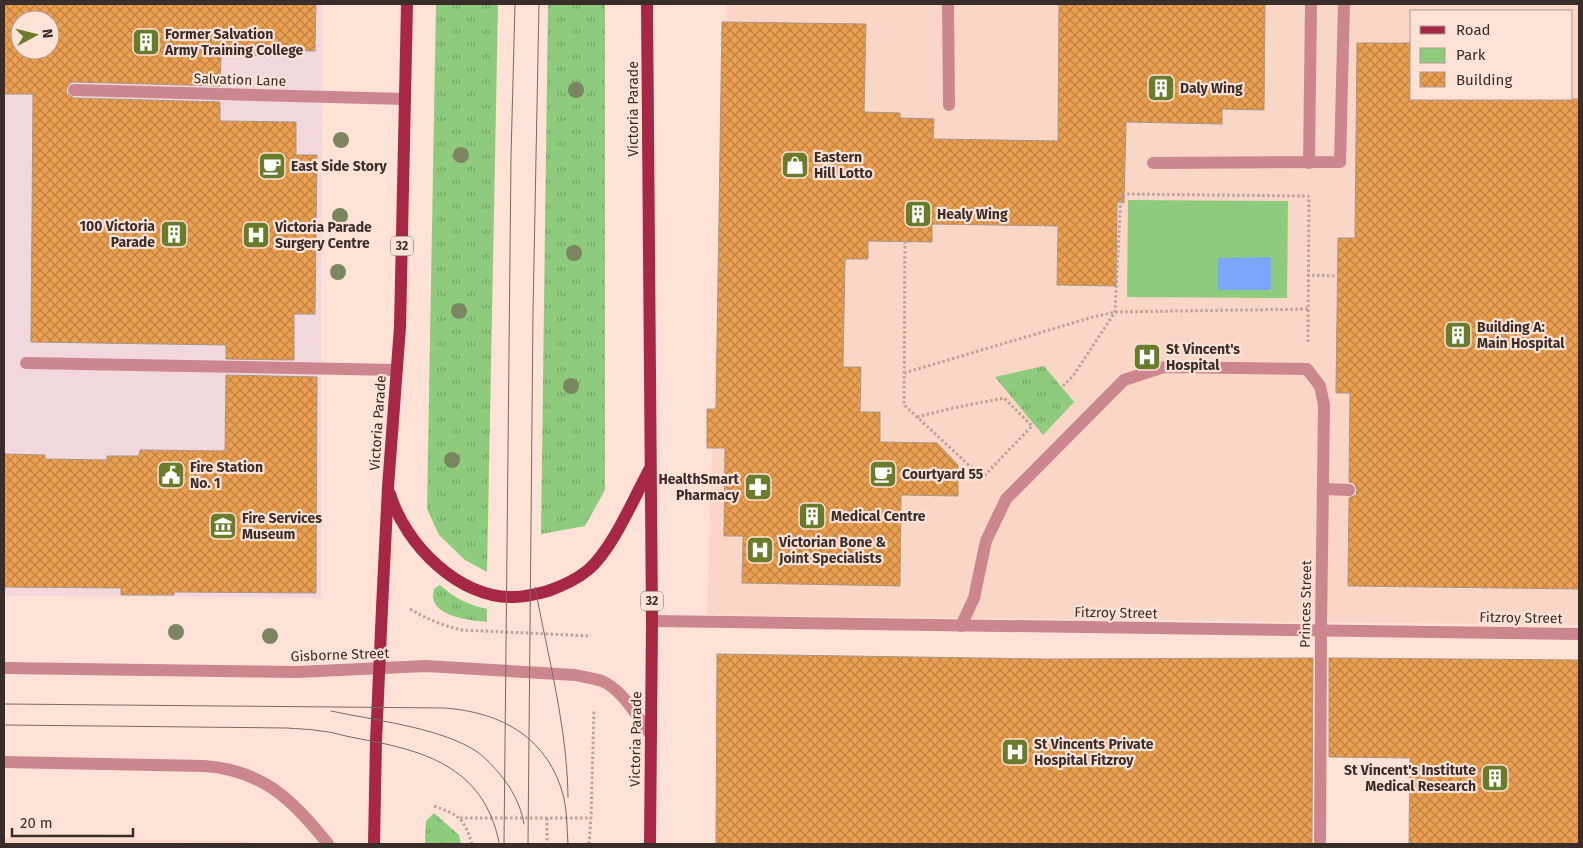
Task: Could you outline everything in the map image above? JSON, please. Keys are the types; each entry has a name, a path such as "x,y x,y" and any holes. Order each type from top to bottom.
{"main road":[{"name":"Victoria Parade","path":"374,844 379,669 388,487 400,327 407,4"},
{"name":"Victoria Parade","path":"647,4 652,621 650,844"},
{"path":"388,487 393,503 406,530 416,544 438,566 460,582 485,593 513,597 537,594 557,588 571,582 589,570 604,553 650,467"}],"street":[{"path":"948,4 949,105"},
{"path":"1309,163 1311,4"},
{"path":"1153,163 1340,162 1344,4"},
{"name":"Salvation Lane","path":"74,90 405,99"},
{"path":"26,363 397,370"},
{"path":"960,626 974,598 986,541 1006,499 1124,380 1164,367 1308,368"},
{"name":"Princes Street","path":"1308,368 1320,386 1324,405 1320,630 1320,844"},
{"path":"1324,489 1349,490"},
{"name":"Fitzroy Street","path":"652,621 1579,634"},
{"name":"Gisborne Street","path":"4,668 297,672 426,666 575,675 593,678 612,686 622,696 651,735"},
{"path":"4,762 221,767 260,780 289,801 328,844"}],"path":[{"path":"1308,368 1309,163"},
{"path":"1063,386 1074,376 1115,312 1121,194 1309,196"},
{"path":"905,241 904,405 1006,499"},
{"path":"1308,274 1338,276"},
{"path":"904,373 1115,312 1308,309"},
{"path":"917,417 1004,398 1032,426 982,478"},
{"path":"409,609 447,627 462,630 592,636"},
{"path":"589,844 594,710"},
{"path":"434,806 460,818 591,818"},
{"path":"460,818 472,844"},
{"path":"547,818 548,844"}],"shaded area":[{"path":"4,4 322,4 321,598 4,596"},
{"name":"St Vincent's Hospital","path":"726,4 1579,4 1579,625 707,615"},
{"path":"4,838 248,841 251,844 4,844"}],"green space":[{"path":"436,4 498,4 487,572 465,560 439,535 427,509"},
{"path":"548,4 605,4 605,490 585,526 541,534"},
{"path":"1128,200 1288,201 1287,298 1127,297"},
{"path":"1044,366 1074,402 1043,435 995,377"},
{"path":"440,585 462,600 487,609 487,622 460,618 442,611 436,605 433,598 434,589"},
{"path":"434,813 459,835 461,844 425,844 426,821"}],"water":[{"path":"1271,257 1271,290 1218,290 1218,258"}],"building":[{"name":"100 Victoria Parade","path":"4,4 316,4 315,51 280,50 280,56 221,55 220,86 74,82 70,83 66,89 67,94 74,98 220,102 220,121 296,122 296,155 317,155 315,314 294,314 294,360 226,359 226,345 31,342 33,94 4,94"},
{"path":"1059,4 1265,4 1264,110 1222,109 1222,124 1126,122 1124,203 1117,202 1116,286 1057,285 1058,226 932,224 932,242 868,241 868,259 845,259 843,367 861,367 860,412 880,412 880,442 937,443 958,465 958,496 901,495 900,586 742,583 743,536 724,536 725,448 707,448 707,409 716,409 722,22 866,24 864,112 900,113 900,118 934,119 933,139 1058,141"},
{"name":"Building A: Main Hospital","path":"1357,43 1410,43 1410,100 1579,99 1579,589 1348,586 1349,498 1356,495 1357,490 1354,483 1349,482 1350,393 1336,393 1338,238 1355,238"},
{"name":"Fire Station No. 1","path":"226,375 317,377 316,593 174,592 174,595 121,595 121,588 4,587 4,454 45,455 45,459 107,460 107,456 139,456 140,450 225,451"},
{"name":"St Vincents Private Hospital Fitzroy","path":"717,654 1044,659 1313,658 1312,844 716,844"},
{"name":"St Vincent's Institute Medical Research","path":"1329,658 1579,660 1579,844 1409,844 1410,758 1329,757"}],"tram line":[{"path":"504,844 511,156 515,4"},
{"path":"528,844 533,312 539,4"},
{"path":"535,587 561,718 568,797"},
{"path":"4,704 444,708 485,715 504,722 520,732 535,744 547,759 557,777 564,798 568,844"},
{"path":"331,711 422,729 471,748 490,763 508,784 518,803 524,824"},
{"path":"4,725 308,729 404,748 426,756 464,778 479,795 491,816 499,842"}],"place":[{"name":"Former Salvation Army Training College","path":"146,42"},
{"name":"Daly Wing","path":"1161,88"},
{"name":"Eastern Hill Lotto","path":"795,165"},
{"name":"East Side Story","path":"272,166"},
{"name":"Healy Wing","path":"918,214"},
{"name":"100 Victoria Parade","path":"174,234"},
{"name":"Victoria Parade Surgery Centre","path":"256,235"},
{"name":"Building A: Main Hospital","path":"1458,335"},
{"name":"St Vincent's Hospital","path":"1147,357"},
{"name":"Courtyard 55","path":"883,474"},
{"name":"Fire Station No. 1","path":"171,475"},
{"name":"HealthSmart Pharmacy","path":"758,487"},
{"name":"Medical Centre","path":"812,516"},
{"name":"Fire Services Museum","path":"223,526"},
{"name":"Victorian Bone & Joint Specialists","path":"760,550"},
{"name":"St Vincents Private Hospital Fitzroy","path":"1015,752"},
{"name":"St Vincent's Institute Medical Research","path":"1495,778"}]}
